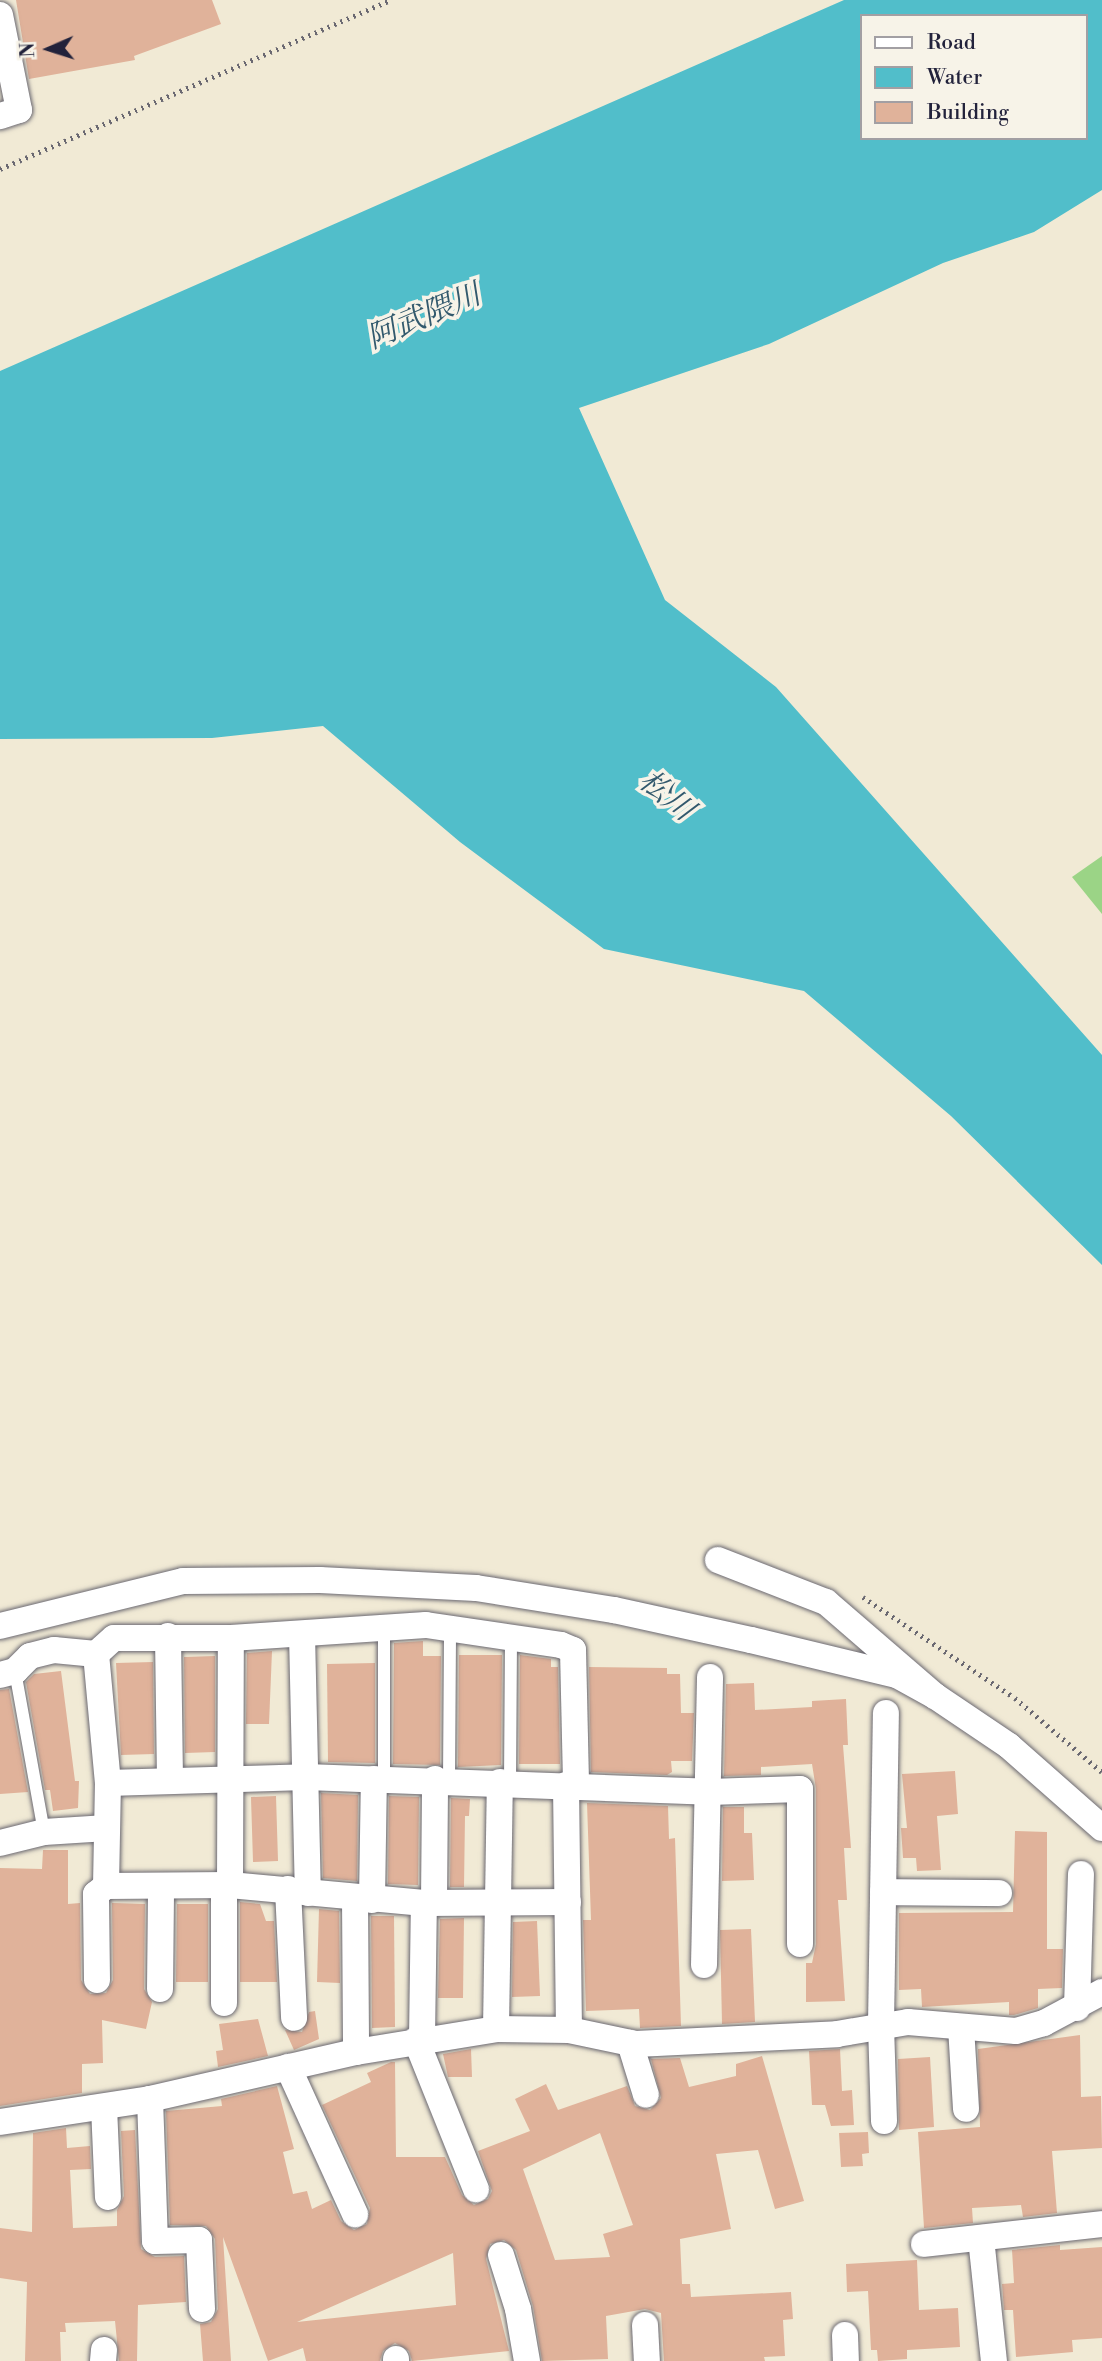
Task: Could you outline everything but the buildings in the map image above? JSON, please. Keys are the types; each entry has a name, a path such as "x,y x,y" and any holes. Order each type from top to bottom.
{"street":[{"path":"0,15 19,110 0,116"},
{"path":"718,1560 826,1602 935,1696"},
{"path":"0,1626 183,1581 320,1580 476,1588 614,1610 897,1675 935,1696 1009,1746 1102,1828"},
{"path":"8,1673 30,1656 54,1650 96,1654 114,1638 231,1638 384,1627 450,1627 573,1650 568,1902 569,2030"},
{"path":"294,2018 298,1891 306,1777 302,1634"},
{"path":"169,1636 170,1779"},
{"path":"224,2003 231,1777 231,1638"},
{"path":"96,1654 108,1783 106,1886"},
{"path":"704,1965 710,1677"},
{"path":"884,2121 881,2025 886,1713"},
{"path":"108,1783 231,1777 306,1777 442,1779 709,1793 800,1789 800,1944"},
{"path":"356,2052 363,1899 379,1779"},
{"path":"442,1779 419,2040 476,2189"},
{"path":"496,2029 498,1900 505,1782"},
{"path":"0,1843 44,1832 107,1828"},
{"path":"1077,2008 1081,1874"},
{"path":"97,1980 96,1894 106,1886 227,1885 429,1903 498,1900 568,1902"},
{"path":"160,1989 161,1886"},
{"path":"883,1892 999,1894"},
{"path":"0,2122 150,2099 356,2052 496,2029 569,2030 630,2043 837,2034 908,2022 1016,2031 1077,2008 1102,1992"},
{"path":"961,2027 966,2109"},
{"path":"630,2043 646,2095"},
{"path":"288,2067 355,2214"},
{"path":"150,2099 155,2241 199,2240 202,2309"},
{"path":"104,2107 108,2197"},
{"path":"924,2245 1102,2224"},
{"path":"981,2238 994,2361"},
{"path":"501,2255 518,2309 527,2361"},
{"path":"645,2325 647,2361"}],"lane":[{"path":"379,1779 384,1627"},
{"path":"442,1779 450,1627"},
{"path":"505,1782 511,1639"},
{"path":"8,1673 44,1832"}],"path":[{"path":"0,169 390,0"},
{"path":"859,1595 1015,1698 1102,1772"}],"green space":[{"path":"1102,856 1102,914 1072,877"}],"water":[{"path":"844,0 1102,0 1102,190 1034,232 943,263 769,344 579,408 665,600 776,687 1102,1055 1102,1265 951,1116 804,991 604,949 460,842 323,726 212,738 0,739 0,371"}],"water label":[{"name":"阿武隈川","path":"424,317"},
{"name":"松川","path":"666,796"}]}
